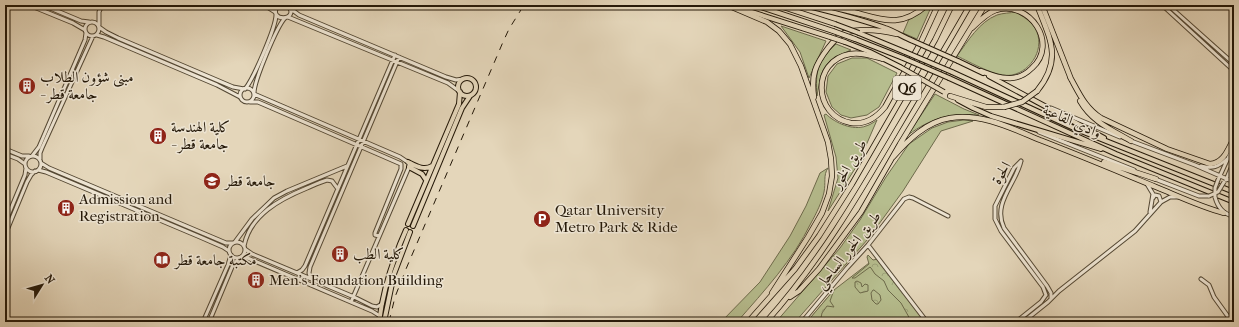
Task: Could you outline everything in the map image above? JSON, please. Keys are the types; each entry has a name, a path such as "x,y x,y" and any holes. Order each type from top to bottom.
{"highway":[{"path":"727,5 767,22 779,31 790,44 802,66 828,142 831,159 832,176 829,194 822,213 814,228 773,290 770,298"},
{"path":"820,5 878,19 894,20 910,17 927,5"},
{"path":"883,59 871,55 851,54 836,60 830,66 824,77 822,90 826,106 831,113 846,122 855,123 864,122 880,114 921,42 938,5"},
{"name":"طريق الخور","path":"748,322 795,269 819,236 852,184 935,40 952,5"},
{"name":"طريق الخور","path":"766,322 817,259 853,205 970,5"},
{"path":"785,300 799,291 819,269 861,212 903,138 966,33 985,5"},
{"path":"950,96 986,107 1004,107 1022,102 1037,91 1048,75 1052,56 1050,37 1037,5"},
{"path":"1042,5 1080,102 1098,122 1131,141"},
{"path":"966,33 987,15 996,10 1006,8 1018,9 1028,15 1036,23 1041,33 1043,44 1041,56 1036,65 1028,72 1019,77 1008,78 998,77 981,71"},
{"path":"817,112 813,87 815,68 818,61 837,38 844,34 872,30 897,34"},
{"path":"1070,77 1082,99 1095,115 1173,151 1210,164 1222,159 1234,138"},
{"path":"893,157 905,143 922,130 935,123 948,118 975,118 1000,124 1092,160 1179,197 1224,213"},
{"path":"1092,160 1100,161 1156,179"}],"main road":[{"path":"731,5 845,42 870,52 982,112 1116,154"},
{"name":"وادي القاعية","path":"755,5 833,31 902,58 1116,154 1234,202"},
{"name":"وادي القاعية","path":"777,5 835,24 906,52 1076,129 1234,192"},
{"path":"804,5 848,16 885,28 981,71 1119,146"},
{"path":"463,79 471,79 476,83 476,91 470,96 462,108 410,225 426,180 458,108 458,84 463,79"},
{"path":"459,92 464,96 470,96"},
{"path":"408,162 423,168 428,168 433,165"},
{"path":"409,167 422,174 426,180"},
{"path":"379,322 382,304 394,260 408,231 394,274 384,322"}],"street":[{"path":"29,5 73,23 85,31 89,36 104,37 139,51 230,91 245,102 258,102 399,162 402,167 375,232 375,235 379,236"},
{"path":"43,5 81,21 94,22 106,32 233,87 249,89 254,93 408,162 409,167 351,302"},
{"path":"5,235 31,175 40,166 39,151 85,40 86,25 99,12 102,5"},
{"path":"264,5 276,13 280,18 287,17 393,59 450,84 459,92"},
{"path":"240,97 241,92 251,81 275,24 278,5"},
{"path":"1162,5 1234,71"},
{"path":"1168,5 1234,64"},
{"path":"250,102 254,98 255,84 278,27 291,12 290,6"},
{"path":"290,6 300,15 442,76 456,80 463,79"},
{"path":"10,222 6,221 23,181 26,160 39,151 95,36 100,31 99,12"},
{"path":"139,51 141,47"},
{"path":"151,56 153,52"},
{"path":"297,273 305,266 394,55"},
{"path":"311,279 309,273 310,267 399,57"},
{"path":"440,80 442,76"},
{"name":"وادي القاعية","path":"1037,101 1091,125 1195,165 1220,176 1225,180 1234,182"},
{"name":"وادي القاعية","path":"1032,128 1195,195 1202,197 1214,196"},
{"path":"1234,145 1218,180 1214,196 1218,207 1224,213 1234,217"},
{"path":"5,149 22,156 36,156 40,161 54,170 226,243 240,243 252,254 354,297 373,307 382,304"},
{"path":"378,154 380,149"},
{"path":"5,154 18,159 30,171 46,172 223,247 234,257 250,258 374,311 380,316"},
{"path":"1195,165 1209,168 1216,167 1228,158"},
{"name":"الحوة","path":"1045,298 1046,293 1043,287 1001,231 995,219 995,206 1014,168 1021,161 1002,204 1000,218 1004,228 1047,286 1051,293 1051,298"},
{"path":"1214,196 1218,192 1234,162"},
{"path":"229,251 230,246 234,243 252,219 274,198 287,191 348,166"},
{"path":"1014,168 1018,170"},
{"path":"209,322 232,267 244,253 246,236 259,218 283,198 326,180 332,181 338,189"},
{"path":"23,181 27,183"},
{"path":"1146,183 1150,188 1153,198 1150,214"},
{"path":"1153,198 1155,195 1159,196 1161,202"},
{"name":"طريق الخور الساحلي","path":"802,322 847,268 868,246 906,197 912,198 948,216"},
{"path":"1023,322 1135,231 1161,202 1170,197 1179,197"},
{"path":"868,246 927,322"},
{"path":"203,322 231,255"},
{"path":"1201,279 1209,285 1214,297 1232,322"},
{"path":"1016,322 1045,298 1051,298"}],"green space":[{"path":"928,5 932,5 917,39 903,33 909,19"},
{"path":"1016,12 1031,23 1038,35 1038,50 1035,57 1026,69 1012,75 999,74 984,69 957,56 974,32 985,22 997,15"},
{"path":"781,26 826,41 809,78 800,52"},
{"path":"836,44 851,50 835,58 825,66 820,78 817,96 817,73 819,67 825,56"},
{"path":"852,58 867,58 897,73 879,107 867,115 851,118 841,115 832,107 826,92 828,76 837,64"},
{"path":"935,94 979,115 959,115 941,118 925,124 908,135"},
{"path":"826,114 839,123 856,128 867,126 877,120 858,164 828,211 838,178 836,157 824,115"},
{"path":"964,120 973,121 941,131 903,191 868,239 795,322 776,322 840,248 909,144 932,128 948,122"},
{"path":"828,168 824,192 820,204 796,250 737,322 721,322 760,282 790,236 806,206 820,173"},
{"path":"868,255 873,260 878,259 926,322 914,322 910,319 901,303 888,290 884,281 875,274 870,267 855,278 852,278 869,264 867,257"},
{"path":"869,263 919,322 807,322 834,290"},
{"path":"857,281 861,283 862,287 865,284 868,285 868,291 860,293 855,287 855,282"},
{"path":"834,290 830,301 834,307 827,306 822,313 820,322 815,322 816,319 811,317"},
{"path":"874,290 880,295 881,300 878,304 872,300 871,293"}],"railway":[{"path":"389,322 395,297 406,269 503,42 524,5"}],"place":[{"name":"مبنى شؤون الطلاب - جامعة قطر","path":"27,86"},
{"name":"كلية الهندسة - جامعة قطر","path":"158,136"},
{"name":"جامعة قطر","path":"212,181"},
{"name":"Admission and Registration","path":"66,208"},
{"name":"Qatar University Metro Park & Ride","path":"542,219"},
{"name":"كلية الطب","path":"340,254"},
{"name":"مكتبة جامعة قطر","path":"162,260"},
{"name":"Men's Foundation Building","path":"256,280"}]}
